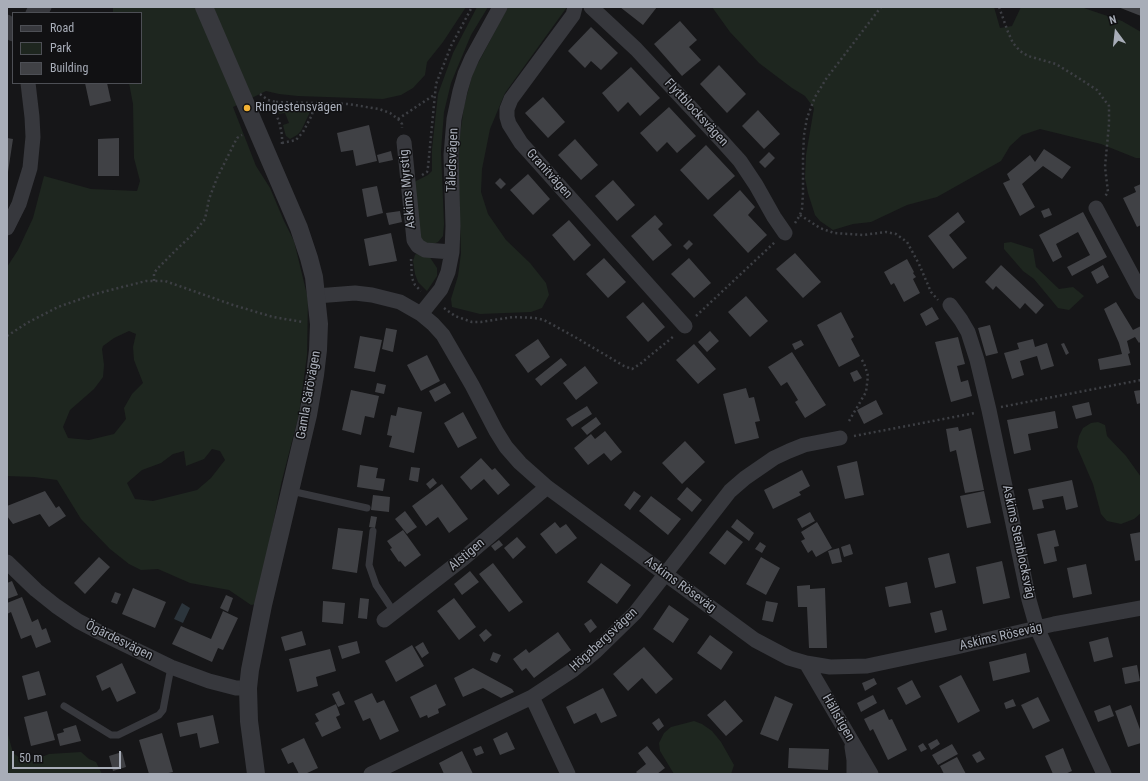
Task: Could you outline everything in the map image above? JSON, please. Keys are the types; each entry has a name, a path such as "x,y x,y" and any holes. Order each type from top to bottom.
{"street":[{"path":"35,12 44,7"},
{"name":"Gamla Särövägen","path":"204,7 273,149 314,277 318,324 318,350 315,376 250,670 248,688 249,721 256,774"},
{"name":"Tåledsvägen","path":"421,314 433,300 445,280 452,252 453,226 451,155 457,104 465,74 472,58 500,7"},
{"name":"Granitvägen","path":"575,7 573,15 511,99 507,109 508,124 521,143 686,326"},
{"name":"Flyttblocksvägen","path":"591,7 636,50 722,140 740,161 785,233"},
{"path":"7,228 19,204 30,168 33,137 32,112 28,84"},
{"name":"Askims Myrstig","path":"404,142 411,199 412,233 414,240 418,246 425,250 452,252"},
{"path":"1096,208 1141,292"},
{"name":"Askims Röseväg","path":"316,296 355,293 372,295 400,302 421,314 443,335 506,447 520,463 547,486 756,640 775,651 806,663 830,667 874,665 1037,628 1141,608"},
{"name":"Askims Stenblocksväg","path":"950,305 962,320 968,332 977,360 1029,600 1037,628 1104,774"},
{"name":"Högabergsvägen","path":"370,774 532,697 573,670 596,652 635,613 678,555 730,491 745,478 774,458 810,443 840,438"},
{"name":"Alstigen","path":"389,616 464,558 547,486"},
{"name":"Ögärdesvägen","path":"7,562 36,590 78,621 171,667 209,681 236,688 248,688"},
{"name":"Hällstigen","path":"806,663 871,774"},
{"path":"532,697 568,774"},
{"path":"849,737 854,760 854,774"}],"lane":[{"path":"290,491 367,508"},
{"path":"373,531 369,565 389,616"},
{"path":"64,706 112,734 118,735 159,715 163,710 171,667"}],"path":[{"path":"408,178 427,172 436,84 459,29 472,7"},
{"path":"412,233 410,268 412,278 416,285 455,316 472,322 514,317 544,320 624,366 632,369 686,326 794,224 800,215 803,193 802,157 804,135 807,118 815,97 826,79 881,7"},
{"path":"998,7 1013,43 1020,51 1028,56 1056,64 1097,90 1109,106 1105,167 1108,192 1096,208"},
{"path":"257,91 262,96 276,102 348,104 379,109 390,113 402,124 404,142"},
{"path":"398,119 434,95"},
{"path":"276,102 274,111 279,121 282,143 281,153 273,149 282,143 296,140 303,132 312,115 314,103"},
{"path":"154,281 154,273 157,269 193,234 205,220 209,199 217,178 237,138 242,134 245,142"},
{"path":"800,215 820,228 834,234 863,235 886,232 896,234 907,242 919,264 931,292 941,302 950,305"},
{"path":"7,336 27,323 58,308 95,294 154,281 165,281 233,305 273,317 318,324"},
{"path":"849,422 866,392 868,376 861,358"}],"green space":[{"path":"113,7 466,7 443,42 427,62 425,75 413,88 401,95 383,99 298,96 266,91 233,107 256,166 270,188 294,241 308,299 307,355 299,414 281,484 257,604 251,605 229,590 190,583 158,569 141,570 129,564 110,549 81,519 57,480 7,476 7,267 18,250 33,218 44,176 91,189 137,191 140,181 134,158 133,104 129,84 142,84 142,12 113,12","holes":["129,331 136,334 133,347 134,360 143,383 132,394 124,408 126,419 114,434 89,440 68,438 63,427 70,410 94,389 103,377 103,346 114,338","212,449 220,451 225,460 211,478 197,490 153,501 135,499 127,483 142,470 161,463 173,454 184,451 186,466 204,459"]},
{"path":"477,7 488,7 471,35 458,66 451,83 444,112 441,151 444,224 443,236 438,242 431,245 420,240 414,182 428,175 432,171 432,149 438,94 453,53"},
{"path":"508,7 567,7 505,93 490,129 482,169 481,192 488,214 506,240 530,263 546,283 549,295 542,308 531,312 480,314 452,307 451,299 458,276 461,253 459,143 464,106 472,76"},
{"path":"712,7 994,7 1000,28 1012,26 1021,7 1081,7 1122,21 1141,32 1141,158 1136,158 1101,144 1040,129 1022,135 1010,146 1001,161 937,197 907,205 871,222 853,224 833,230 820,221 815,215 805,178 806,155 814,108 805,96 759,63 730,32"},
{"path":"281,107 311,107 301,131 290,139 286,136 283,125 289,123 285,113 279,114 278,111"},
{"path":"1011,242 1033,249 1036,267 1059,289 1073,287 1084,296 1069,310 1058,308 1034,279 1023,271 1004,249 1004,243"},
{"path":"416,254 429,256 437,268 437,276 427,291 418,282 415,274 413,261"},
{"path":"1098,422 1105,425 1107,436 1126,456 1141,477 1141,513 1134,519 1121,524 1107,521 1101,514 1093,484 1077,447 1079,436 1083,428 1091,423"},
{"path":"694,721 702,724 712,731 721,742 734,765 731,774 674,774 660,751 659,743 664,733 671,727"},
{"path":"7,731 13,753 27,763 49,754 81,752 89,759 96,762 102,774 7,774"}],"shaded area":[{"path":"182,603 190,608 183,623 174,619"}],"building":[{"path":"620,7 657,7 643,25"},
{"path":"1118,7 1141,7 1141,16"},
{"path":"680,21 697,40 689,47 701,60 682,76 654,44"},
{"path":"591,27 618,53 601,70 591,61 585,68 568,51"},
{"path":"719,65 746,94 727,113 700,84"},
{"path":"631,67 660,98 640,116 628,102 618,112 602,93"},
{"path":"85,84 107,84 111,101 90,106"},
{"path":"543,97 565,122 548,138 525,113"},
{"path":"669,107 696,136 677,153 667,142 657,152 640,133"},
{"path":"758,110 780,134 764,149 742,126"},
{"path":"369,125 377,161 356,166 353,150 341,152 337,133"},
{"path":"7,138 13,139 8,172 7,172"},
{"path":"119,138 119,176 98,176 98,139"},
{"path":"575,139 598,165 581,180 558,155"},
{"path":"706,145 735,176 708,200 680,170"},
{"path":"1044,149 1071,167 1062,179 1043,166 1022,184 1035,207 1020,216 1003,183 1010,180 1007,174 1030,155 1035,162"},
{"path":"391,151 393,160 379,163 377,155"},
{"path":"769,152 775,158 765,168 759,162"},
{"path":"528,174 550,199 533,215 510,190"},
{"path":"500,178 506,184 501,189 495,183"},
{"path":"613,180 635,205 617,221 595,196"},
{"path":"1141,184 1141,225 1137,227 1123,198 1136,192 1134,187"},
{"path":"377,186 383,213 367,217 362,189"},
{"path":"740,190 755,207 748,215 767,235 748,253 713,215"},
{"path":"1049,208 1052,215 1044,218 1041,211"},
{"path":"400,211 402,222 389,225 386,213"},
{"path":"958,212 965,222 949,235 967,258 953,269 928,236"},
{"path":"1083,212 1107,257 1072,276 1067,267 1090,255 1078,232 1056,244 1062,257 1053,262 1039,235"},
{"path":"655,215 663,224 658,229 672,245 653,261 631,236"},
{"path":"569,220 591,245 574,261 552,235"},
{"path":"391,233 397,261 369,266 364,239"},
{"path":"689,240 693,244 687,250 683,246"},
{"path":"795,253 821,282 803,298 776,269"},
{"path":"604,258 626,282 608,298 586,274"},
{"path":"689,258 711,283 694,298 671,274"},
{"path":"907,259 916,277 913,279 920,293 904,302 894,283 891,285 884,272"},
{"path":"1001,265 1044,305 1036,314 1025,303 1020,309 996,286 993,290 985,282"},
{"path":"1103,265 1109,277 1097,284 1091,272"},
{"path":"746,296 768,321 750,337 728,312"},
{"path":"643,302 665,327 648,342 626,317"},
{"path":"1116,302 1133,330 1141,326 1141,341 1139,343 1135,337 1127,341 1131,365 1100,370 1098,359 1122,354 1119,343 1104,309"},
{"path":"932,307 939,319 926,326 920,314"},
{"path":"841,312 854,337 851,339 860,356 839,367 817,325"},
{"path":"990,325 998,353 986,356 978,328"},
{"path":"386,328 397,330 393,352 382,349"},
{"path":"710,331 719,341 707,352 698,342"},
{"path":"360,336 382,340 375,372 354,368"},
{"path":"958,337 965,364 957,366 961,382 968,380 972,396 951,402 935,342"},
{"path":"538,339 550,357 528,373 515,355"},
{"path":"1033,339 1035,347 1047,343 1054,366 1041,370 1037,356 1020,361 1024,375 1012,379 1004,353 1019,349 1017,343"},
{"path":"801,340 804,345 795,350 792,344"},
{"path":"1064,343 1069,353 1066,355 1061,344"},
{"path":"694,344 716,369 698,384 676,360"},
{"path":"792,352 826,405 805,418 795,402 798,400 787,382 781,386 768,367"},
{"path":"427,355 440,381 421,391 407,365"},
{"path":"561,358 567,365 541,386 535,379"},
{"path":"585,366 598,383 576,400 563,383"},
{"path":"857,370 862,378 854,382 850,373"},
{"path":"377,383 386,385 384,394 375,392"},
{"path":"445,383 451,393 435,402 429,391"},
{"path":"746,388 749,398 754,397 760,421 755,422 759,438 735,444 723,394"},
{"path":"351,390 379,396 374,418 365,416 361,435 342,430"},
{"path":"1141,390 1141,403 1137,404 1134,391"},
{"path":"876,400 883,414 864,424 857,410"},
{"path":"1089,402 1092,415 1076,419 1072,406"},
{"path":"587,406 592,414 572,427 566,419"},
{"path":"398,407 422,412 414,453 389,447 392,436 387,435 391,415 396,416"},
{"path":"1055,411 1058,428 1028,434 1031,450 1014,454 1007,420"},
{"path":"463,412 477,438 458,448 444,423"},
{"path":"596,417 601,424 587,435 581,428"},
{"path":"958,427 959,431 971,428 984,490 965,493 956,450 950,452 946,429"},
{"path":"605,431 622,452 611,461 604,453 588,465 574,448 591,434 595,439"},
{"path":"685,441 705,462 682,484 662,463"},
{"path":"481,458 492,470 495,468 510,485 498,495 484,479 471,490 460,477"},
{"path":"857,461 864,495 845,499 837,466"},
{"path":"360,465 378,468 376,478 385,479 383,491 357,487"},
{"path":"411,467 420,468 418,482 409,480"},
{"path":"802,470 810,486 799,492 801,495 773,509 764,490"},
{"path":"433,478 437,483 430,489 426,484"},
{"path":"1072,480 1078,507 1066,510 1063,496 1042,500 1044,508 1033,510 1028,489"},
{"path":"442,484 468,519 449,533 438,517 426,526 412,506"},
{"path":"687,487 702,500 692,512 677,499"},
{"path":"45,491 56,508 59,506 66,516 49,527 40,514 13,524 7,516 7,506"},
{"path":"634,491 641,496 630,510 624,505"},
{"path":"984,491 991,523 967,528 960,496"},
{"path":"373,495 390,497 389,512 371,510"},
{"path":"651,496 681,519 668,535 639,511"},
{"path":"405,511 417,527 407,534 395,519"},
{"path":"810,512 815,521 802,528 797,519"},
{"path":"371,516 377,517 375,528 369,527"},
{"path":"737,519 754,533 749,541 731,527"},
{"path":"555,522 560,528 566,524 577,538 556,554 540,534"},
{"path":"817,522 832,548 816,557 812,550 808,553 801,541 805,539 801,532"},
{"path":"338,528 363,531 357,573 332,569"},
{"path":"403,530 421,555 405,567 400,561 399,562 390,549 392,548 387,541"},
{"path":"727,530 743,542 725,565 709,553"},
{"path":"1055,530 1059,546 1054,547 1057,561 1044,564 1037,534"},
{"path":"1141,532 1141,560 1135,561 1130,534"},
{"path":"517,537 526,547 513,559 504,548"},
{"path":"499,540 503,545 495,551 491,546"},
{"path":"760,542 766,546 762,553 755,549"},
{"path":"850,544 853,554 844,557 841,547"},
{"path":"839,548 842,562 832,564 828,551"},
{"path":"949,553 956,583 935,588 928,558"},
{"path":"99,557 110,567 85,594 74,583"},
{"path":"761,557 780,568 766,595 746,584"},
{"path":"1002,561 1010,598 983,604 976,567"},
{"path":"493,563 523,602 509,612 479,574"},
{"path":"601,563 631,585 617,604 587,582"},
{"path":"1086,564 1092,594 1073,598 1067,568"},
{"path":"470,571 479,582 462,595 454,584"},
{"path":"12,581 18,595 7,599 7,583"},
{"path":"907,582 911,603 889,607 885,587"},
{"path":"810,585 810,589 825,588 827,648 809,648 807,607 798,607 797,586"},
{"path":"133,588 166,602 155,628 122,614"},
{"path":"115,592 121,594 117,604 111,602"},
{"path":"226,595 233,598 228,612 220,608"},
{"path":"22,597 32,622 38,619 42,630 46,628 51,642 36,648 31,635 21,639 11,612 7,614 7,603"},
{"path":"360,598 369,599 367,619 358,618"},
{"path":"454,598 476,627 459,640 437,611"},
{"path":"323,601 345,603 343,624 322,622"},
{"path":"766,601 778,603 773,622 762,620"},
{"path":"669,605 689,619 673,643 653,629"},
{"path":"942,610 947,630 935,633 930,613"},
{"path":"223,611 238,618 223,650 218,648 212,662 172,644 181,626 211,639"},
{"path":"591,619 597,627 590,633 584,624"},
{"path":"486,629 492,635 484,642 479,635"},
{"path":"302,631 306,645 285,651 281,637"},
{"path":"558,632 571,650 534,678 526,668 522,671 513,659 526,649 529,653"},
{"path":"710,635 733,652 721,670 697,653"},
{"path":"1108,637 1113,657 1094,662 1089,642"},
{"path":"357,641 360,653 342,659 338,646"},
{"path":"423,642 429,653 422,658 415,647"},
{"path":"412,645 424,666 396,682 385,661"},
{"path":"644,647 673,679 656,694 642,678 628,691 613,674"},
{"path":"330,649 336,671 316,677 318,686 297,692 289,659"},
{"path":"493,652 501,655 497,663 490,660"},
{"path":"1026,653 1030,672 993,681 989,662"},
{"path":"122,663 136,693 117,702 110,687 102,691 96,676"},
{"path":"1137,665 1140,681 1125,684 1122,668"},
{"path":"473,668 512,689 514,692 501,698 483,688 463,697 454,678"},
{"path":"39,671 46,695 28,700 22,676"},
{"path":"961,675 980,711 958,723 939,686"},
{"path":"874,678 877,684 865,691 862,683"},
{"path":"912,680 921,697 906,705 897,688"},
{"path":"436,684 446,705 438,709 439,713 428,718 427,715 420,718 410,697"},
{"path":"603,688 617,716 601,723 596,713 574,724 566,707"},
{"path":"339,691 345,704 338,707 332,694"},
{"path":"372,693 377,703 384,700 399,731 380,740 370,718 363,721 354,701"},
{"path":"873,695 877,703 861,712 857,703"},
{"path":"775,696 793,704 778,741 760,734"},
{"path":"1038,697 1050,721 1033,729 1021,705"},
{"path":"1013,699 1016,706 1006,709 1004,703"},
{"path":"725,700 743,721 726,736 707,715"},
{"path":"336,704 340,715 336,717 341,728 322,737 315,723 319,721 315,714"},
{"path":"1110,705 1114,716 1098,722 1094,711"},
{"path":"1131,705 1141,732 1141,743 1128,747 1115,711"},
{"path":"884,709 889,720 892,719 907,750 888,760 873,729 870,731 864,719"},
{"path":"47,711 55,740 31,746 24,717"},
{"path":"213,715 219,743 200,748 197,733 180,737 177,723"},
{"path":"659,718 664,726 658,731 652,723"},
{"path":"76,725 81,741 60,746 57,734 64,732 63,729"},
{"path":"507,732 515,749 500,755 493,739"},
{"path":"162,733 173,772 164,774 149,774 139,740"},
{"path":"304,738 318,768 305,774 299,774 293,762 288,764 281,749"},
{"path":"937,739 940,744 931,750 928,744"},
{"path":"923,743 927,749 921,752 918,746"},
{"path":"952,744 958,754 938,765 932,755"},
{"path":"481,746 484,753 476,756 473,749"},
{"path":"647,746 665,768 657,774 638,774 636,772 646,764 638,753"},
{"path":"789,748 829,749 828,770 788,768"},
{"path":"1063,748 1072,771 1065,774 1053,774 1045,756"},
{"path":"462,751 473,774 444,774 439,763"},
{"path":"980,751 985,759 977,763 972,755"},
{"path":"122,752 126,767 113,771 109,756"},
{"path":"957,757 966,774 944,774 940,766"}],"place":[{"name":"Ringestensvägen","path":"247,108"}]}
